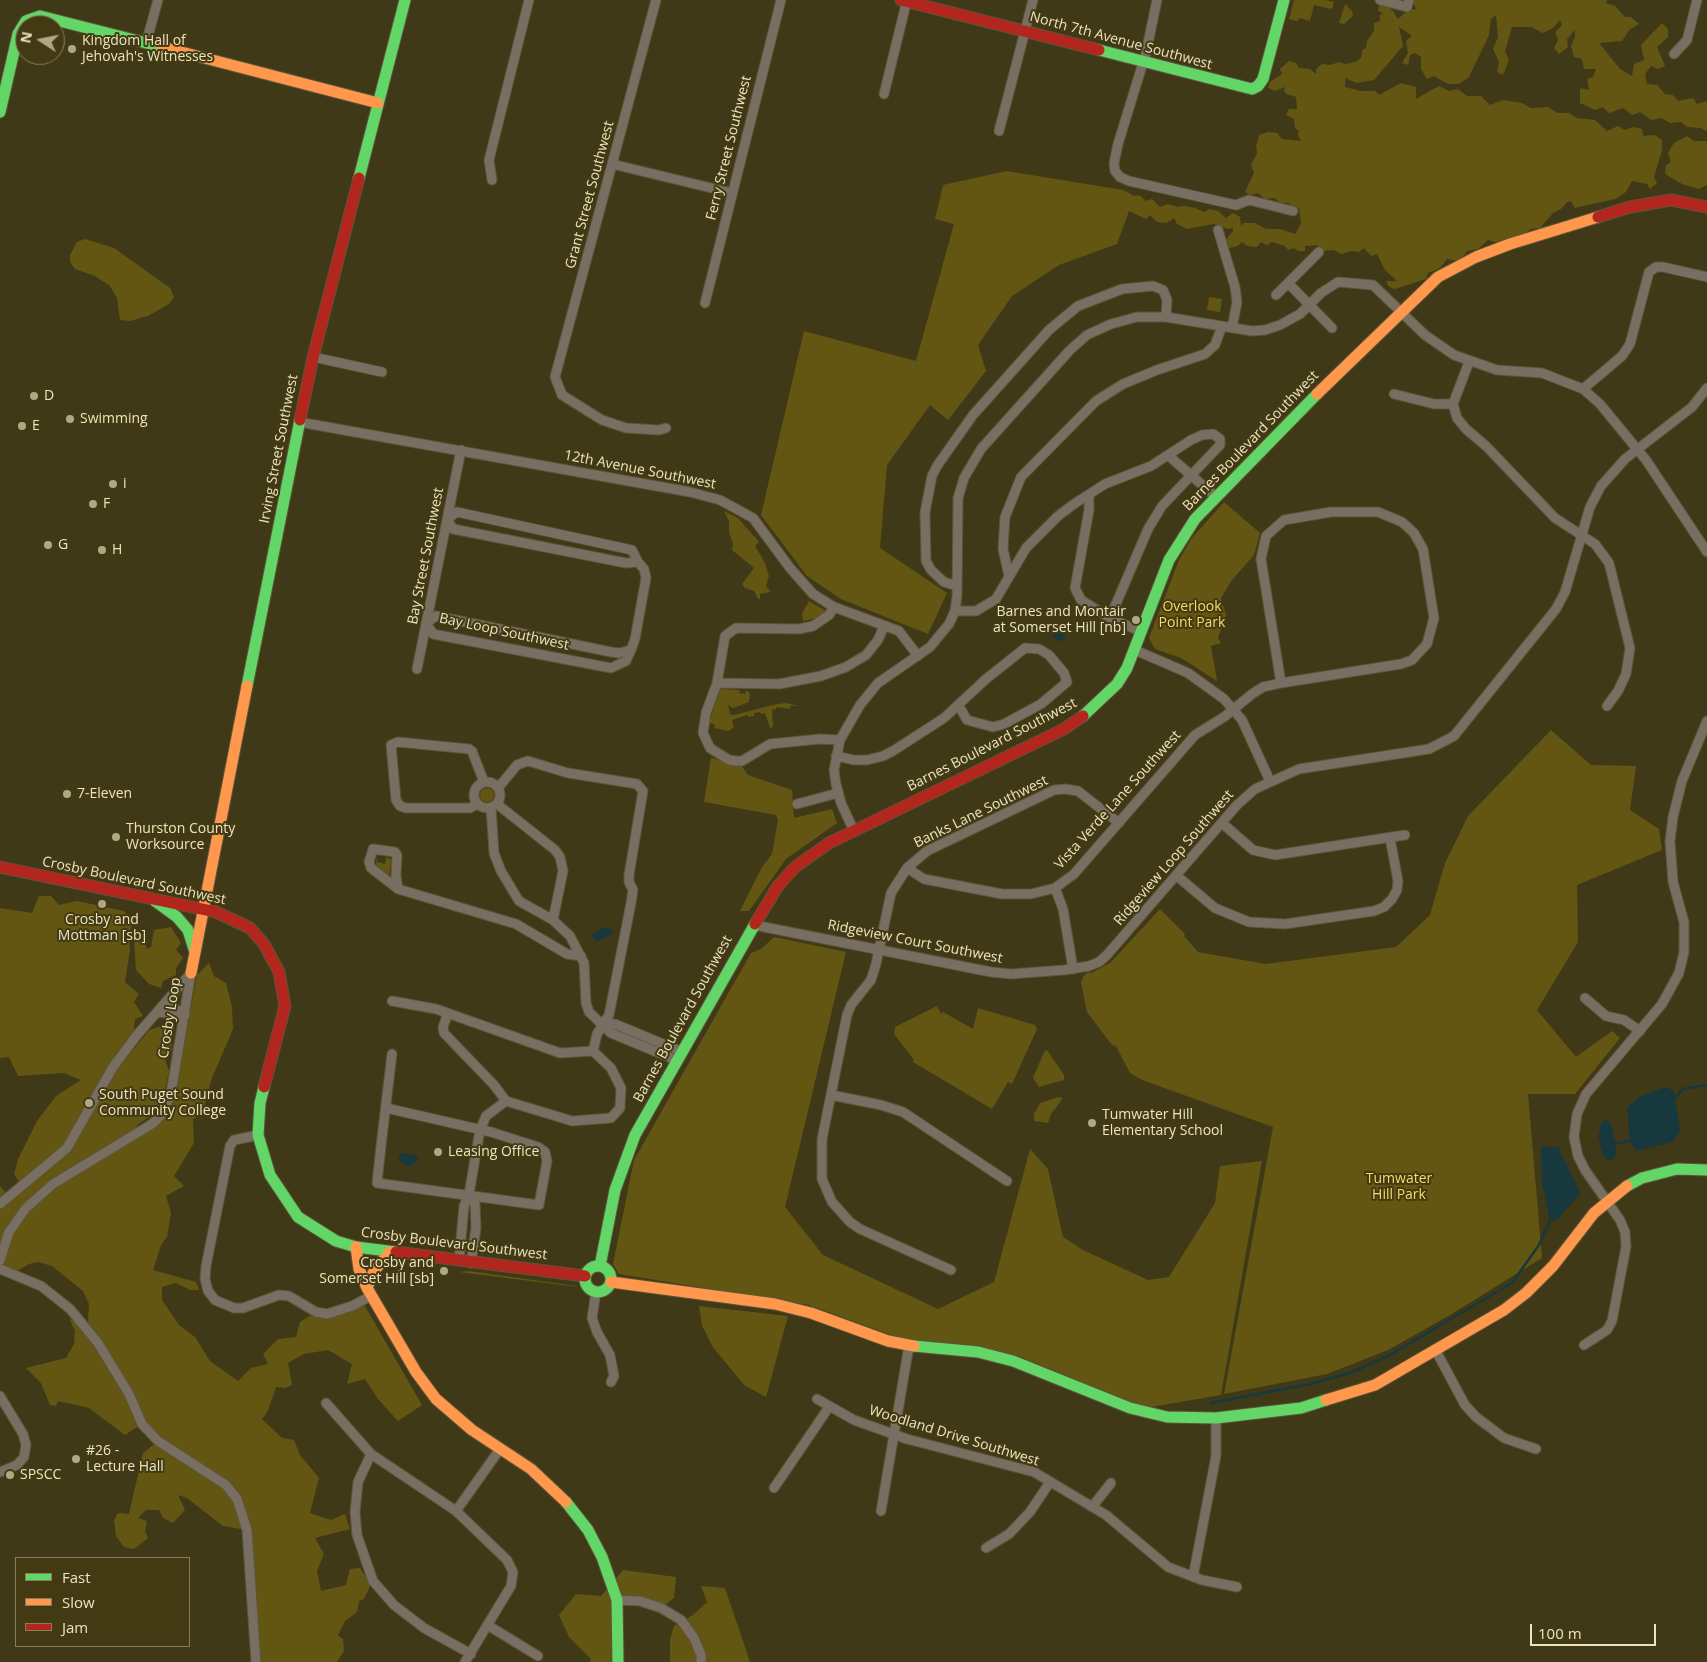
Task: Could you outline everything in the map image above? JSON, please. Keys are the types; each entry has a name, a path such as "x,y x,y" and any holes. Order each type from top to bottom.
{"street":[{"path":"146,43 158,0"},
{"name":"Irving Street Southwest","path":"192,973 202,909 313,357 405,0"},
{"path":"492,180 489,160 529,0"},
{"name":"Grant Street Southwest","path":"656,0 555,377 562,395 613,425 659,430 666,428"},
{"name":"Ferry Street Southwest","path":"705,303 781,0"},
{"path":"884,94 905,0"},
{"name":"North 7th Avenue Southwest","path":"905,0 1246,89 1254,89 1263,79 1284,0"},
{"path":"999,131 1033,0"},
{"path":"1157,0 1114,163 1115,171 1120,177 1129,181 1236,205 1249,200 1293,211"},
{"path":"1380,0 1408,3"},
{"path":"1674,54 1687,40 1697,0"},
{"path":"0,112 18,34 26,21 40,16 378,103"},
{"path":"612,164 732,194"},
{"name":"Barnes Boulevard Southwest","path":"600,1266 615,1190 635,1135 678,1055 754,925 778,886 795,867 817,850 1077,722 1103,700 1116,684 1135,650 1176,546 1195,519 1438,277 1476,257 1510,244 1630,206 1671,200 1707,207"},
{"path":"1218,230 1235,287 1237,302 1232,328"},
{"path":"1276,295 1319,252"},
{"path":"1583,389 1622,356 1630,344 1649,272 1656,267 1663,267 1707,276"},
{"path":"854,831 838,794 834,770 840,740 860,705 878,683 918,656 938,639 955,611 958,498 964,478 981,449 1070,350 1087,335 1111,324 1137,317 1166,317 1252,331 1272,328 1290,321 1320,293 1338,282 1373,284 1439,347 1469,362 1497,370 1542,373 1583,389 1600,404 1637,449 1707,552"},
{"path":"1288,283 1332,328"},
{"path":"957,586 944,582 926,561 925,512 932,476 937,466 973,416 1049,330 1078,306 1122,289 1154,286 1163,290 1167,300 1166,317"},
{"path":"1009,576 1003,549 1005,517 1022,477 1096,401 1140,377 1205,354 1215,345 1222,326"},
{"path":"313,357 382,372"},
{"path":"1469,362 1453,404 1457,418 1466,429 1497,456 1554,518 1595,544 1609,563 1630,648 1626,674 1618,691 1607,706"},
{"name":"Ridgeview Loop Southwest","path":"1073,969 1089,966 1106,956 1246,797 1270,781 1299,769 1429,749 1454,736 1556,609 1564,592 1590,507 1601,486 1613,471 1637,449 1692,407 1707,388"},
{"path":"1394,394 1434,404 1453,404"},
{"name":"12th Avenue Southwest","path":"299,422 690,492 720,500 752,518 790,568 813,594 834,607 899,630 918,656"},
{"path":"955,611 976,611 984,608 996,599 1037,534 1058,516 1105,484 1151,466 1191,440 1213,434 1220,438 1220,445 1194,475 1162,506 1148,529 1110,618"},
{"name":"Bay Street Southwest","path":"417,669 461,450"},
{"path":"1169,456 1194,475 1216,497"},
{"path":"1088,496 1089,510 1075,588 1081,600 1110,618 1142,632"},
{"path":"631,650 635,639 646,578 644,569 632,550 625,546 457,512 447,519 453,529 626,562 638,562"},
{"name":"Vista Verde Lane Southwest","path":"907,868 924,879 1002,894 1031,894 1055,888 1074,874 1196,735 1263,687 1401,664 1412,660 1427,644 1434,618 1425,557 1414,533 1402,522 1378,512 1331,512 1284,520 1266,536 1261,559 1281,683"},
{"path":"834,607 821,621 806,627 736,628 725,636 717,683 706,713 703,733 710,748 729,760 742,761 763,748 778,743 820,739 840,740"},
{"name":"Bay Loop Southwest","path":"436,616 610,652 619,653 631,650 626,661 611,668 432,634 426,623 436,616"},
{"path":"717,683 779,684 821,676 846,667 866,655 878,640 884,626"},
{"path":"836,756 854,760 883,756 926,730 959,706 986,679 1024,648 1038,649 1048,655 1064,673 1067,682 1041,704 1004,724 994,727 967,720 959,706"},
{"path":"1135,650 1188,673 1214,690 1233,709 1252,740 1270,781"},
{"path":"1584,1345 1607,1330 1612,1321 1624,1263 1625,1232 1620,1220 1585,1170 1578,1156 1574,1137 1576,1120 1586,1094 1640,1032 1670,992 1682,963 1684,922 1673,882 1670,841 1673,817 1682,781 1707,722"},
{"path":"477,804 470,808 406,808 400,806 396,800 391,744 398,742 469,749 472,751 484,782"},
{"path":"498,788 517,765 525,760 568,773 637,784 643,791 629,875 629,882 633,890 612,1003 604,1025 597,1034 593,1051"},
{"path":"553,920 563,871 560,857 554,850 494,806 484,808 477,804 474,792 478,785 484,782 491,782 498,788 500,796 494,806 494,852 509,887 519,902 553,920 570,936 580,956 586,975 586,1003 589,1012 610,1033 678,1055"},
{"name":"Banks Lane Southwest","path":"951,1270 860,1229 850,1222 832,1202 822,1179 821,1159 846,1015 851,1005 871,980 891,893 907,868 927,851 1059,789 1071,790 1082,794 1118,823"},
{"path":"797,804 838,794"},
{"path":"1222,823 1253,850 1275,856 1405,835"},
{"path":"1177,876 1215,908 1249,922 1285,924 1374,911 1384,907 1397,890 1398,882 1390,838"},
{"path":"398,890 396,876 397,854 395,852 373,849 369,862 372,868 398,890 516,924 567,954 580,956"},
{"name":"Crosby Boulevard Southwest","path":"0,867 216,912 250,928 273,958 284,986 286,1006 260,1102 258,1135 270,1175 282,1196 298,1217 336,1241 356,1247 585,1276"},
{"path":"1055,888 1065,916 1073,969"},
{"path":"150,898 188,930 193,944 194,956"},
{"name":"Ridgeview Court Southwest","path":"754,925 998,973 1011,974 1073,969"},
{"name":"Crosby Loop","path":"0,1204 67,1148 113,1067 160,1008 192,973"},
{"name":"Crosby Loop","path":"0,1260 9,1232 26,1208 53,1184 152,1124 162,1114 172,1093 192,973"},
{"path":"1586,998 1606,1016 1624,1020 1640,1032"},
{"path":"392,1001 448,1012 560,1053 593,1051 611,1068 621,1088 620,1108 611,1118 572,1121 506,1101 494,1085 444,1033 443,1027 448,1012"},
{"path":"160,1008 185,1014"},
{"path":"386,1108 480,1130 538,1147 545,1152 545,1170 539,1205 377,1183 392,1054"},
{"path":"831,1095 881,1105 902,1112 1007,1181"},
{"path":"459,1261 464,1206 469,1194 480,1130 486,1116 506,1101"},
{"path":"258,1135 234,1140 230,1146 206,1266 205,1279 208,1290 215,1300 234,1308 243,1308 279,1295 289,1296 316,1312 326,1314 352,1306 369,1292 374,1271 390,1252"},
{"path":"611,1282 775,1304 811,1313 888,1341 909,1346 978,1352 1013,1361 1130,1408 1167,1417 1216,1418 1301,1408 1375,1385 1504,1310 1526,1293 1553,1266 1582,1226 1607,1200 1642,1178 1677,1169 1707,1170"},
{"path":"469,1194 475,1204 476,1228 471,1263"},
{"path":"356,1247 359,1269 369,1292 416,1372 436,1399 455,1417 531,1469 560,1494 578,1514 602,1556 617,1600 618,1662"},
{"path":"600,1266 609,1273 611,1282 607,1289 596,1292 586,1285 585,1276 590,1269 600,1266"},
{"path":"0,1269 41,1286 70,1309 98,1343 129,1394 142,1424 158,1441 212,1473 226,1485 237,1499 247,1530 256,1662"},
{"path":"596,1292 592,1318 597,1332 610,1355 614,1376 611,1382"},
{"path":"881,1512 909,1346"},
{"path":"1434,1349 1465,1405 1476,1417 1504,1438 1536,1449"},
{"path":"0,1396 23,1434 26,1445 24,1457 17,1465 0,1472"},
{"name":"Woodland Drive Southwest","path":"818,1399 854,1420 894,1434 944,1450 1034,1472 1106,1515 1168,1567 1192,1577 1237,1587"},
{"path":"326,1403 371,1454 456,1511 507,1560 513,1572 511,1586 466,1662"},
{"path":"774,1488 829,1407"},
{"path":"1192,1577 1216,1456 1216,1418"},
{"path":"456,1511 500,1449"},
{"path":"371,1454 358,1482 355,1512 357,1535 374,1581 394,1605 424,1628 471,1654"},
{"path":"986,1548 1009,1534 1030,1512 1050,1482"},
{"path":"1092,1507 1111,1484"},
{"path":"617,1600 640,1601 661,1608 681,1620 694,1638 701,1655 701,1662"},
{"path":"489,1626 538,1656"}],"green space":[{"path":"1294,0 1325,0 1334,2 1332,9 1314,5 1310,21 1300,18 1297,21 1289,19"},
{"path":"1412,0 1607,0 1606,3 1615,6 1625,17 1631,17 1639,24 1629,30 1622,41 1599,43 1620,69 1632,76 1634,64 1644,60 1641,45 1662,23 1668,29 1668,37 1657,47 1665,66 1658,69 1651,66 1645,74 1647,84 1657,85 1665,94 1673,95 1678,101 1693,98 1697,104 1707,101 1707,131 1701,128 1687,127 1681,122 1670,123 1661,118 1651,120 1640,112 1632,115 1623,108 1609,113 1603,107 1595,110 1580,103 1580,88 1589,90 1587,79 1593,77 1596,69 1584,69 1582,59 1574,57 1571,46 1575,37 1575,30 1567,39 1568,47 1559,54 1554,48 1558,40 1555,32 1562,25 1560,20 1553,28 1543,33 1531,27 1512,27 1505,51 1509,60 1503,75 1497,72 1499,62 1493,49 1498,37 1496,15 1491,19 1489,35 1469,77 1459,84 1448,84 1434,76 1427,79 1421,69 1421,57 1415,53 1410,55 1408,65 1402,63 1408,53 1406,41 1412,36 1399,27 1403,46 1374,80 1357,83 1345,78 1345,87 1361,91 1375,91 1379,95 1401,83 1416,87 1416,99 1439,86 1449,91 1458,89 1467,96 1481,96 1490,105 1503,100 1522,103 1531,108 1548,107 1558,113 1569,113 1577,118 1595,120 1607,131 1618,126 1625,130 1633,127 1642,129 1643,136 1655,135 1662,140 1662,150 1654,177 1657,183 1650,189 1647,184 1632,181 1626,192 1615,199 1575,208 1571,201 1567,202 1561,209 1553,213 1540,228 1531,229 1523,235 1499,243 1488,240 1478,249 1467,251 1460,261 1447,259 1440,268 1428,273 1426,279 1395,289 1389,287 1386,281 1397,281 1385,270 1377,254 1371,256 1364,248 1359,252 1351,251 1341,254 1334,250 1322,251 1317,245 1305,246 1305,251 1298,251 1294,248 1288,250 1285,246 1272,242 1267,245 1261,242 1257,247 1247,246 1242,242 1238,246 1229,248 1225,241 1233,231 1233,228 1228,229 1214,224 1187,229 1177,224 1174,218 1167,223 1157,222 1150,215 1146,219 1129,211 1117,244 1059,265 1012,296 978,345 986,371 948,420 930,405 887,465 880,548 947,593 928,634 841,599 807,576 761,515 804,331 916,361 954,224 935,219 943,185 1007,171 1123,190 1134,196 1139,195 1146,201 1152,199 1160,207 1168,204 1178,207 1195,208 1204,212 1209,209 1218,211 1226,218 1233,213 1240,217 1241,226 1244,223 1255,223 1266,229 1280,229 1295,234 1301,223 1299,208 1294,209 1289,203 1281,203 1274,198 1265,199 1258,193 1251,195 1245,192 1254,173 1251,165 1257,153 1256,146 1259,135 1268,132 1277,133 1282,139 1301,141 1298,135 1299,131 1295,128 1294,119 1286,115 1289,109 1297,109 1296,97 1287,94 1284,91 1285,87 1275,91 1268,88 1270,82 1282,74 1280,69 1289,61 1296,63 1299,68 1310,69 1316,74 1316,69 1322,64 1355,62 1361,58 1362,50 1366,48 1367,41 1374,31 1374,23 1380,21 1380,15 1383,13 1378,11 1380,2 1392,7 1390,10 1393,11 1398,19 1408,10 1416,9"},
{"path":"1345,4 1352,11 1353,16 1344,24 1339,23"},
{"path":"1687,136 1694,141 1707,141 1707,185 1699,189 1682,184 1665,174 1666,165 1671,162 1668,153 1674,143"},
{"path":"85,239 114,248 170,288 174,297 169,304 148,316 130,321 120,320 117,298 110,286 95,276 75,269 70,262 70,255 77,242"},
{"path":"1209,297 1222,299 1220,312 1207,310"},
{"name":"Overlook Point Park","path":"1224,502 1260,533 1254,555 1232,580 1221,598 1226,615 1218,638 1221,643 1211,646 1217,681 1181,658 1155,649 1149,638 1179,560 1191,539"},
{"path":"724,511 738,518 759,542 755,546 765,563 769,576 766,586 771,592 760,594 760,599 758,599 754,591 745,588 742,584 754,568 732,550 733,544 729,532 729,521"},
{"path":"809,601 826,611 818,618 803,621 802,614"},
{"path":"720,689 740,690 739,693 745,694 746,690 750,693 749,702 733,708 728,705 730,714 734,715 777,704 787,703 797,706 790,706 790,709 777,707 772,710 773,727 770,728 765,713 761,714 760,712 754,713 754,716 748,717 747,715 732,720 734,727 729,731 719,729 715,728 714,724 709,723"},
{"name":"Tumwater Hill Park","path":"1551,730 1591,765 1636,766 1630,810 1659,829 1662,850 1577,885 1578,942 1537,1010 1576,1057 1612,1031 1620,1038 1575,1094 1528,1094 1542,1258 1450,1315 1388,1350 1327,1374 1224,1394 1273,1127 1142,1080 1130,1073 1116,1046 1112,1045 1087,1012 1081,982 1083,977 1088,972 1091,973 1110,963 1160,909 1185,934 1184,936 1198,952 1266,964 1396,947 1430,915 1445,863 1468,816"},
{"path":"711,758 741,765 748,775 792,790 794,818 832,809 837,823 786,859 749,911 740,911 762,867 772,854 778,820 776,815 704,802"},
{"path":"484,788 490,788 494,795 490,802 484,802 480,798 480,792"},
{"path":"377,855 377,862 385,864 386,857 392,860 389,876 376,865"},
{"name":"South Puget Sound Community College","path":"39,896 51,896 59,905 77,901 124,911 134,922 128,934 130,949 125,982 139,994 134,1002 143,1016 135,1019 134,1031 115,1055 121,1065 149,1030 164,1025 171,1032 172,1050 164,1057 169,1071 161,1109 137,1125 134,1135 145,1135 149,1129 155,1127 171,1112 197,975 209,963 214,976 226,983 232,1007 233,1029 212,1078 202,1114 193,1119 194,1143 174,1176 184,1186 166,1196 171,1213 167,1237 161,1245 153,1270 196,1282 199,1290 190,1290 176,1283 162,1287 162,1300 179,1325 195,1337 210,1361 238,1381 251,1368 268,1364 263,1354 278,1339 296,1337 300,1322 316,1312 362,1301 422,1405 398,1421 378,1399 365,1379 347,1384 352,1364 328,1350 304,1354 288,1363 292,1385 285,1388 276,1387 268,1411 262,1419 282,1438 294,1440 300,1455 319,1478 310,1513 331,1520 345,1514 350,1529 315,1538 324,1554 317,1571 321,1591 346,1585 350,1569 360,1568 371,1584 364,1599 359,1601 357,1612 345,1621 338,1635 343,1639 344,1651 337,1662 256,1662 247,1530 223,1526 187,1498 178,1495 185,1510 173,1523 163,1518 159,1510 146,1510 138,1518 147,1521 145,1531 148,1538 134,1549 124,1547 116,1536 114,1520 118,1513 129,1514 143,1453 158,1441 142,1424 125,1435 89,1408 58,1401 56,1406 50,1405 41,1383 26,1368 66,1358 74,1344 75,1331 70,1320 81,1314 88,1322 89,1304 83,1291 52,1266 38,1262 29,1264 17,1271 16,1275 0,1269 0,1186 9,1196 22,1186 14,1174 18,1159 37,1121 56,1096 81,1080 64,1073 18,1076 9,1057 0,1058 0,908 32,913"},
{"path":"171,927 181,943 176,950 183,958 176,968 176,975 163,981 161,988 149,984 136,970 134,941 142,935 147,949 151,947 154,930"},
{"path":"774,937 846,952 785,1207 823,1255 938,1309 994,1282 1030,1149 1048,1169 1063,1237 1083,1250 1148,1280 1169,1277 1215,1203 1220,1166 1262,1161 1221,1395 1145,1408 1016,1355 959,1344 910,1342 809,1305 619,1274 613,1264 634,1160 751,953 761,949"},
{"path":"937,1006 941,1014 943,1012 973,1029 978,1008 1035,1025 1037,1029 1012,1084 1008,1082 992,1109 913,1062 914,1060 894,1034 895,1027"},
{"path":"1047,1050 1064,1075 1064,1080 1039,1087 1033,1078 1044,1052"},
{"path":"1058,1097 1063,1098 1051,1114 1048,1123 1034,1121 1034,1114 1040,1103"},
{"path":"469,1271 576,1286 578,1287 459,1272"},
{"path":"699,1306 788,1316 766,1397 744,1385 712,1346 702,1325"},
{"path":"623,1570 676,1577 674,1598 661,1608 617,1600 618,1662 590,1662 591,1659 569,1637 559,1615 576,1594 601,1596"},
{"path":"701,1586 725,1588 750,1662 670,1662 670,1640 674,1626 693,1615 707,1602"}],"water":[{"path":"1063,621 1070,625 1062,642 1053,637"},
{"path":"605,927 610,929 613,934 597,942 592,935"},
{"path":"1666,1087 1674,1091 1680,1130 1673,1142 1637,1151 1630,1142 1627,1108 1639,1097"},
{"path":"1606,1120 1611,1123 1615,1143 1616,1155 1612,1160 1607,1160 1603,1156 1598,1136 1601,1124"},
{"path":"1541,1147 1558,1147 1581,1193 1557,1220 1550,1221 1542,1184"},
{"path":"400,1153 418,1156 417,1161 411,1166 403,1164 398,1158"}],"waterway":[{"path":"1674,1100 1683,1089 1707,1085"},
{"path":"1614,1144 1632,1140"},
{"path":"1211,1403 1310,1384 1350,1373 1388,1356 1512,1283 1539,1245 1551,1219"}],"traffic: fast":[{"path":"359,178 405,0"},
{"path":"1099,50 1252,89 1258,86 1263,79 1284,0"},
{"path":"0,112 18,34 26,21 40,16 162,47"},
{"path":"1083,716 1117,684 1127,668 1169,560 1195,519 1317,394"},
{"path":"247,686 300,420"},
{"path":"155,901 177,917 188,930 194,949"},
{"path":"600,1266 615,1190 635,1135 755,924"},
{"path":"264,1087 260,1103 258,1135 270,1175 298,1217 336,1241 356,1247 396,1252"},
{"path":"1627,1186 1642,1178 1677,1169 1707,1170"},
{"path":"598,1266 607,1270 611,1279 607,1288 598,1292 589,1288 585,1279 589,1270 598,1266"},
{"path":"914,1346 978,1352 1013,1361 1130,1408 1167,1417 1216,1418 1301,1408 1326,1400"},
{"path":"566,1502 588,1530 602,1557 617,1600 618,1662"}],"traffic: slow":[{"path":"162,47 378,103"},
{"path":"1317,394 1438,277 1476,257 1510,244 1598,217"},
{"path":"191,973 247,686"},
{"path":"1326,1400 1375,1385 1504,1310 1526,1293 1553,1266 1594,1213 1627,1186"},
{"path":"356,1247 359,1269 367,1288 416,1372 436,1399 472,1430 531,1469 566,1502"},
{"path":"367,1288 374,1271 390,1252"},
{"path":"611,1282 775,1304 811,1313 888,1341 914,1346"}],"traffic: jam":[{"path":"901,0 1099,50"},
{"path":"300,420 313,357 359,178"},
{"path":"1598,217 1630,207 1671,200 1707,207"},
{"path":"755,924 778,886 795,867 829,843 1064,729 1083,716"},
{"path":"0,867 216,912 250,928 264,944 279,972 285,1006 264,1087"},
{"path":"396,1252 585,1276"}],"place":[{"name":"Kingdom Hall of Jehovah's Witnesses","path":"72,49"},
{"name":"D","path":"34,396"},
{"name":"Swimming","path":"70,419"},
{"name":"E","path":"22,426"},
{"name":"i","path":"113,484"},
{"name":"F","path":"93,504"},
{"name":"G","path":"48,545"},
{"name":"H","path":"102,550"},
{"name":"Barnes and Montair at Somerset Hill [nb]","path":"1136,620"},
{"name":"7-Eleven","path":"67,794"},
{"name":"Thurston County Worksource","path":"116,837"},
{"name":"Crosby and Mottman [sb]","path":"102,904"},
{"name":"South Puget Sound Community College","path":"89,1103"},
{"name":"Tumwater Hill Elementary School","path":"1092,1123"},
{"name":"Leasing Office","path":"438,1152"},
{"name":"Crosby and Somerset Hill [sb]","path":"444,1271"},
{"name":"#26 - Lecture Hall","path":"76,1459"},
{"name":"SPSCC","path":"10,1475"}]}
